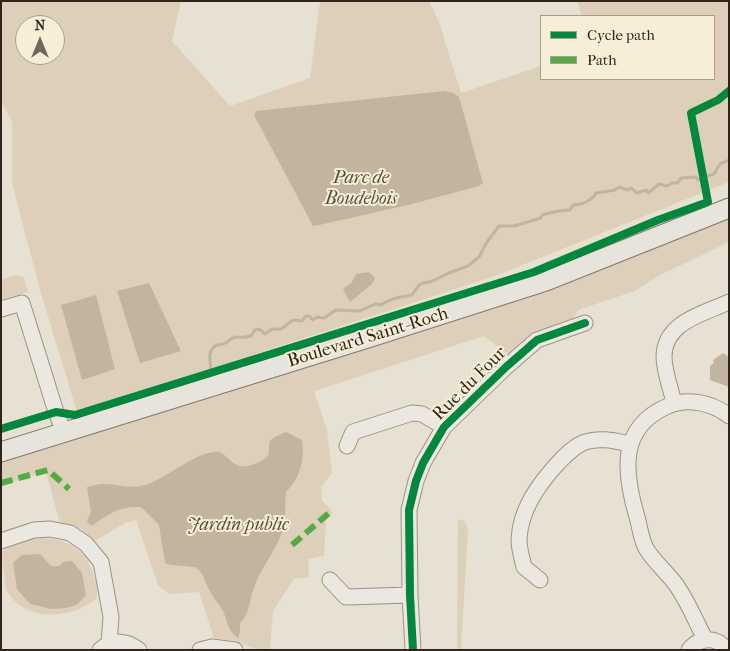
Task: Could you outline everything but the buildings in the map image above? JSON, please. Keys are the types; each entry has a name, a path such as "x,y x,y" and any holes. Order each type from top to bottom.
{"main road":[{"name":"Boulevard Saint-Roch","path":"1,452 546,281 729,208"}],"street":[{"path":"674,403 664,357 667,338 680,324 729,302"},
{"path":"1,309 22,303 64,432"},
{"name":"Rue du Four","path":"413,650 410,595 410,503 423,463 444,428 506,367 537,340 585,323"},
{"path":"710,645 683,595 646,548 630,494 627,470 630,444 646,418 656,410 674,403 698,402 721,410 729,416"},
{"name":"Rue du Four","path":"347,446 353,432 412,413 422,414 444,428"},
{"path":"540,580 524,567 519,541 522,521 528,503 544,478 568,453 584,442 605,439 630,444"},
{"path":"1,541 34,530 50,529 70,533 86,544 101,562 111,617 105,647"},
{"path":"330,580 346,597 410,595"},
{"path":"111,617 132,646"},
{"path":"105,647 117,641 132,646"},
{"path":"200,650 212,647 235,650"}],"green space":[{"name":"Parc de Boudebois","path":"1,1 181,1 172,41 230,106 310,78 320,1 429,1 439,22 461,93 540,66 540,80 715,80 715,15 582,15 577,1 729,1 729,182 495,276 77,412 40,290 12,183 12,122 1,101"},
{"name":"Jardin public","path":"729,217 729,242 660,275 635,291 578,310 570,324 509,355 484,336 314,391 327,431 332,473 321,487 322,500 331,510 332,514 326,521 324,556 308,559 309,577 294,579 273,611 270,650 258,650 237,641 214,638 199,592 169,594 158,585 136,520 125,523 95,541 81,529 60,523 46,472 1,485 1,459"},
{"path":"16,275 24,277 28,292 1,300 1,280"},
{"path":"458,519 464,521 468,529 461,650 457,650"},
{"path":"44,538 54,539 70,545 83,555 95,580 96,599 74,611 61,614 36,613 15,601 5,586 2,554 4,550 17,543"}],"shaded area":[{"path":"444,91 459,97 483,183 479,186 408,205 313,226 254,115 256,111"},
{"path":"369,272 375,278 372,284 350,302 343,289 352,282 356,274"},
{"path":"149,283 181,351 140,363 117,291"},
{"path":"96,295 115,369 82,380 61,305"},
{"path":"723,353 729,357 729,387 710,380 710,366 714,363 713,360"},
{"path":"286,432 302,440 302,462 295,481 286,492 285,520 282,533 256,582 247,613 240,623 238,638 230,629 223,611 211,594 199,570 193,567 165,563 159,525 141,507 120,509 91,526 87,521 91,512 87,487 102,484 131,487 141,486 160,479 195,458 214,452 223,454 240,466 254,464 266,458 272,439"},
{"path":"40,554 51,566 59,566 63,562 72,561 82,573 86,595 78,604 67,608 51,609 30,604 17,589 13,563 22,555"}],"waterway":[{"path":"211,370 210,353 212,349 235,337 251,336 255,330 259,329 265,334 272,329 281,329 293,320 302,321 306,316 313,320 317,317 324,318 336,310 360,311 375,304 381,305 393,299 412,295 419,285 468,266 479,257 499,226 514,226 541,218 542,215 570,210 573,205 586,202 596,193 615,190 619,187 627,190 631,188 637,193 646,190 648,193 659,184 667,186 677,183 681,178 696,177 698,180 714,174 720,164 729,160"}],"marked path":[{"path":"1,483 48,470 69,489"},
{"path":"292,545 329,513"}],"cycle path":[{"path":"1,429 56,412 75,415 534,272 658,220 708,202 691,113 718,100 729,91"},
{"path":"413,650 409,510 416,481 423,463 444,427 537,340 585,323"}]}
